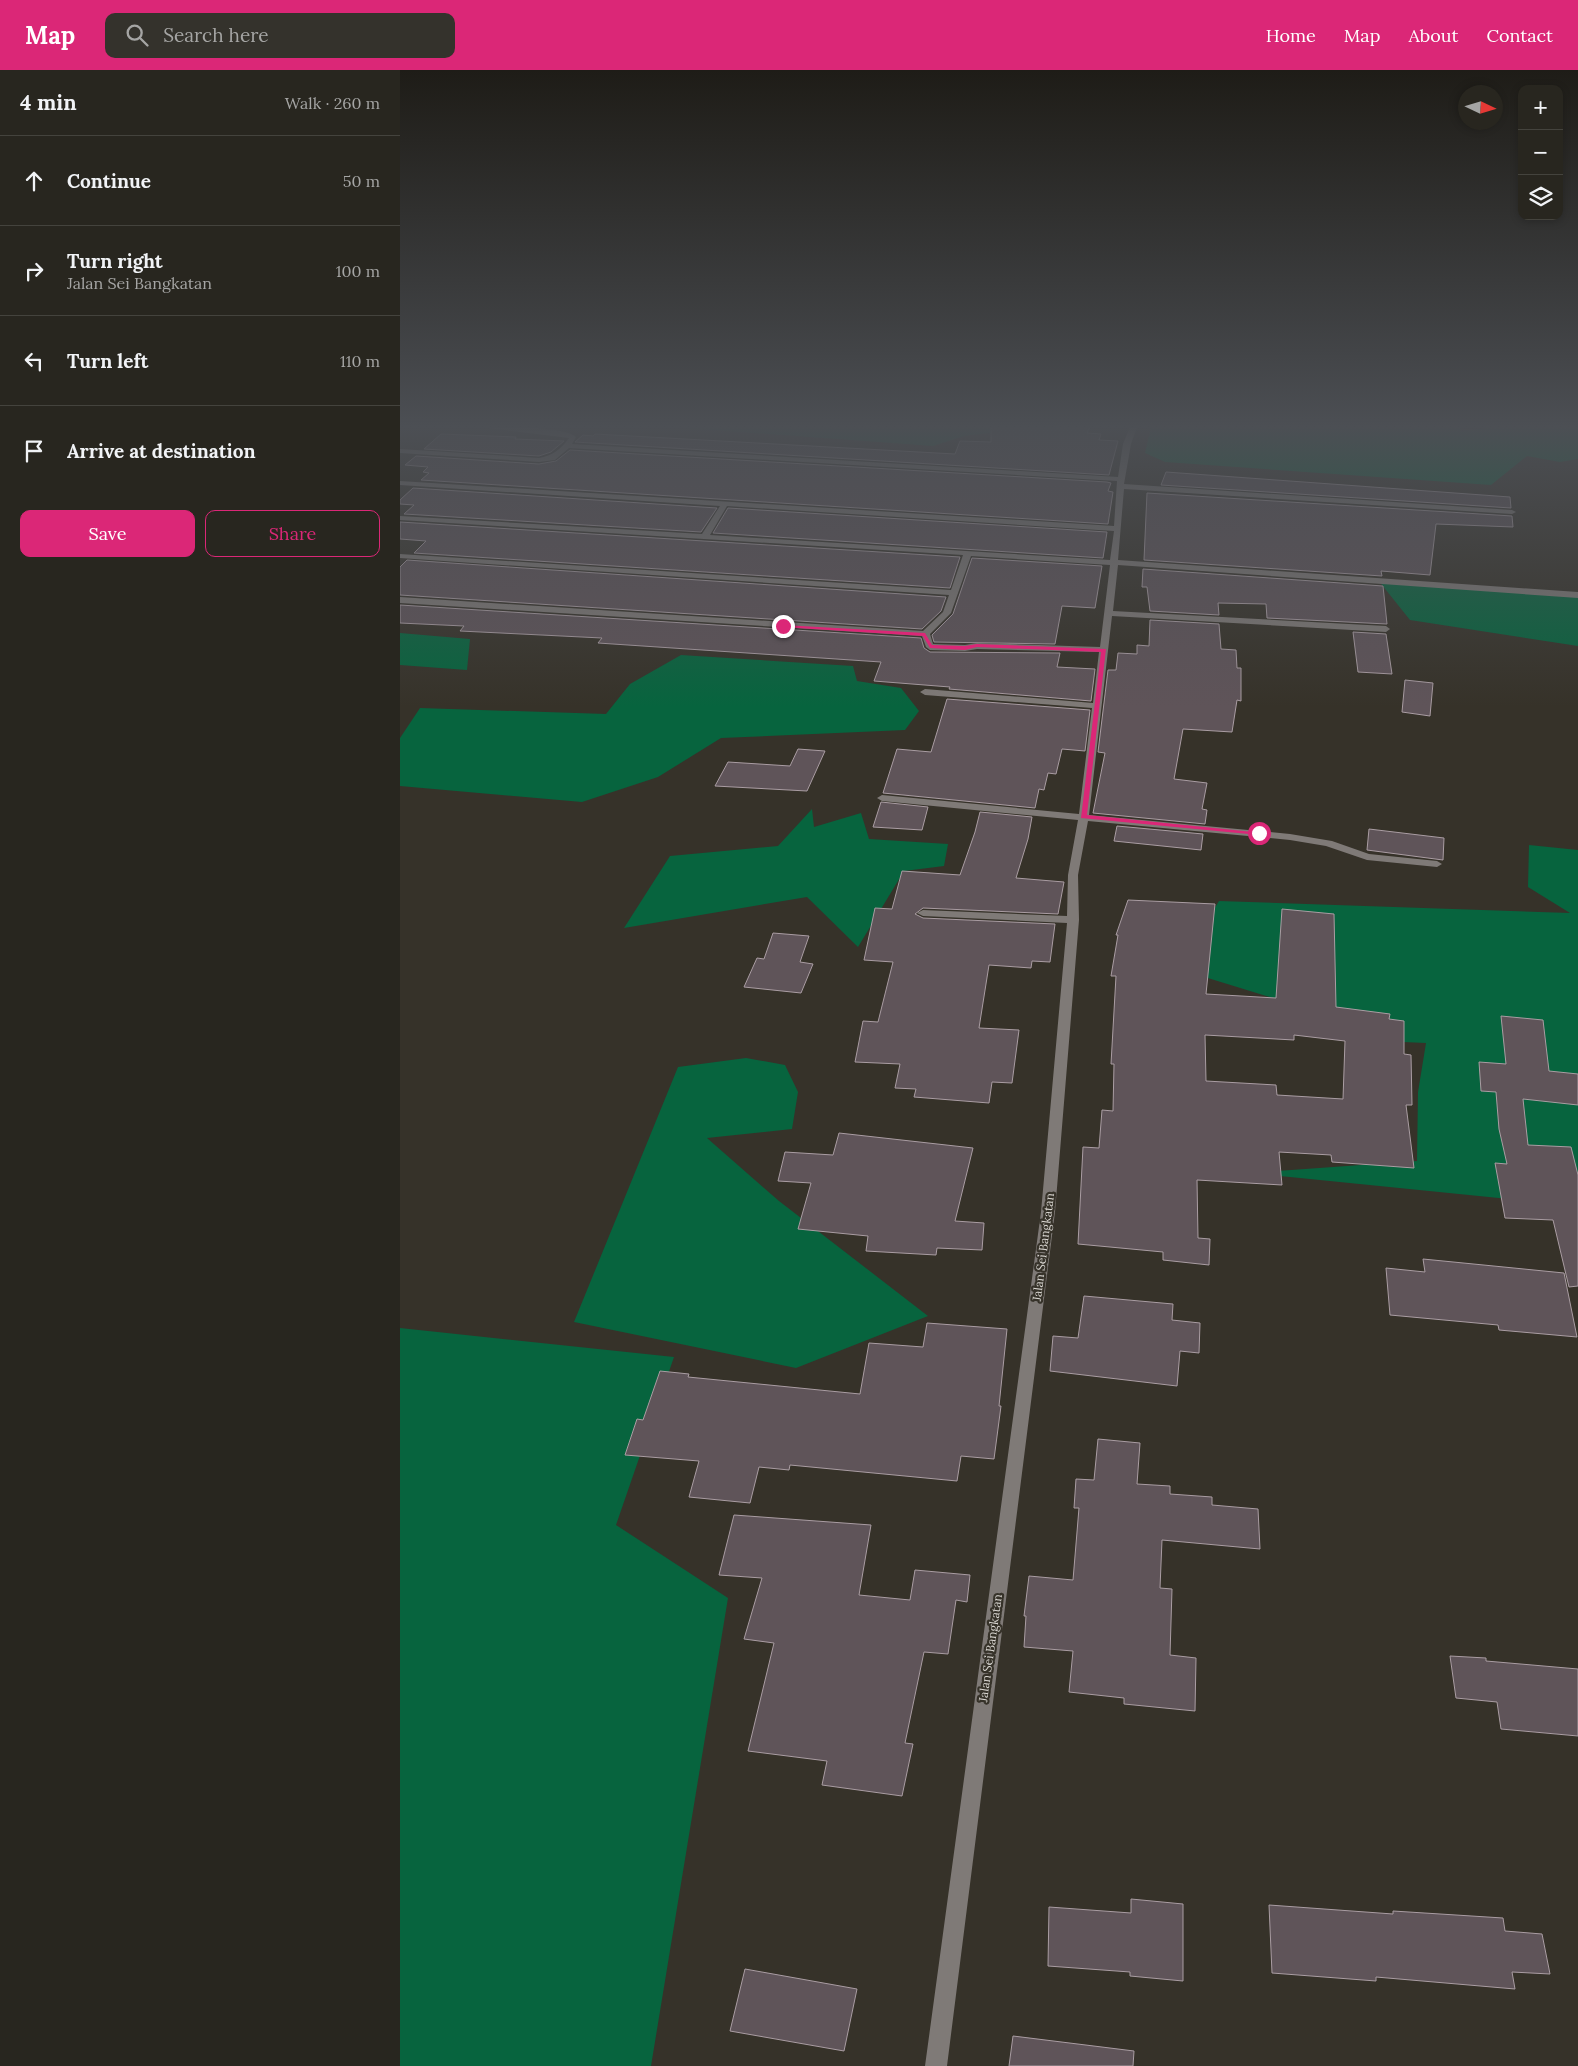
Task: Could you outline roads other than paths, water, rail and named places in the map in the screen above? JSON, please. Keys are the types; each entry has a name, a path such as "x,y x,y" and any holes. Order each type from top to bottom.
{"street":[{"path":"433,520 1113,563 1578,595"},
{"path":"704,538 715,520"},
{"path":"973,520 1118,529"},
{"name":"Jalan Sei Bangkatan","path":"936,2066 1048,1212 1073,920 1073,875 1084,817 1119,520"},
{"path":"400,600 925,634 947,613 968,554"},
{"path":"400,556 954,593"},
{"path":"1108,613 1386,628"},
{"path":"925,634 930,647 965,648 977,646 1104,650"},
{"path":"925,692 1097,706"},
{"path":"882,798 1290,836 1328,843 1367,857 1437,864"},
{"path":"923,913 1073,920"}]}
